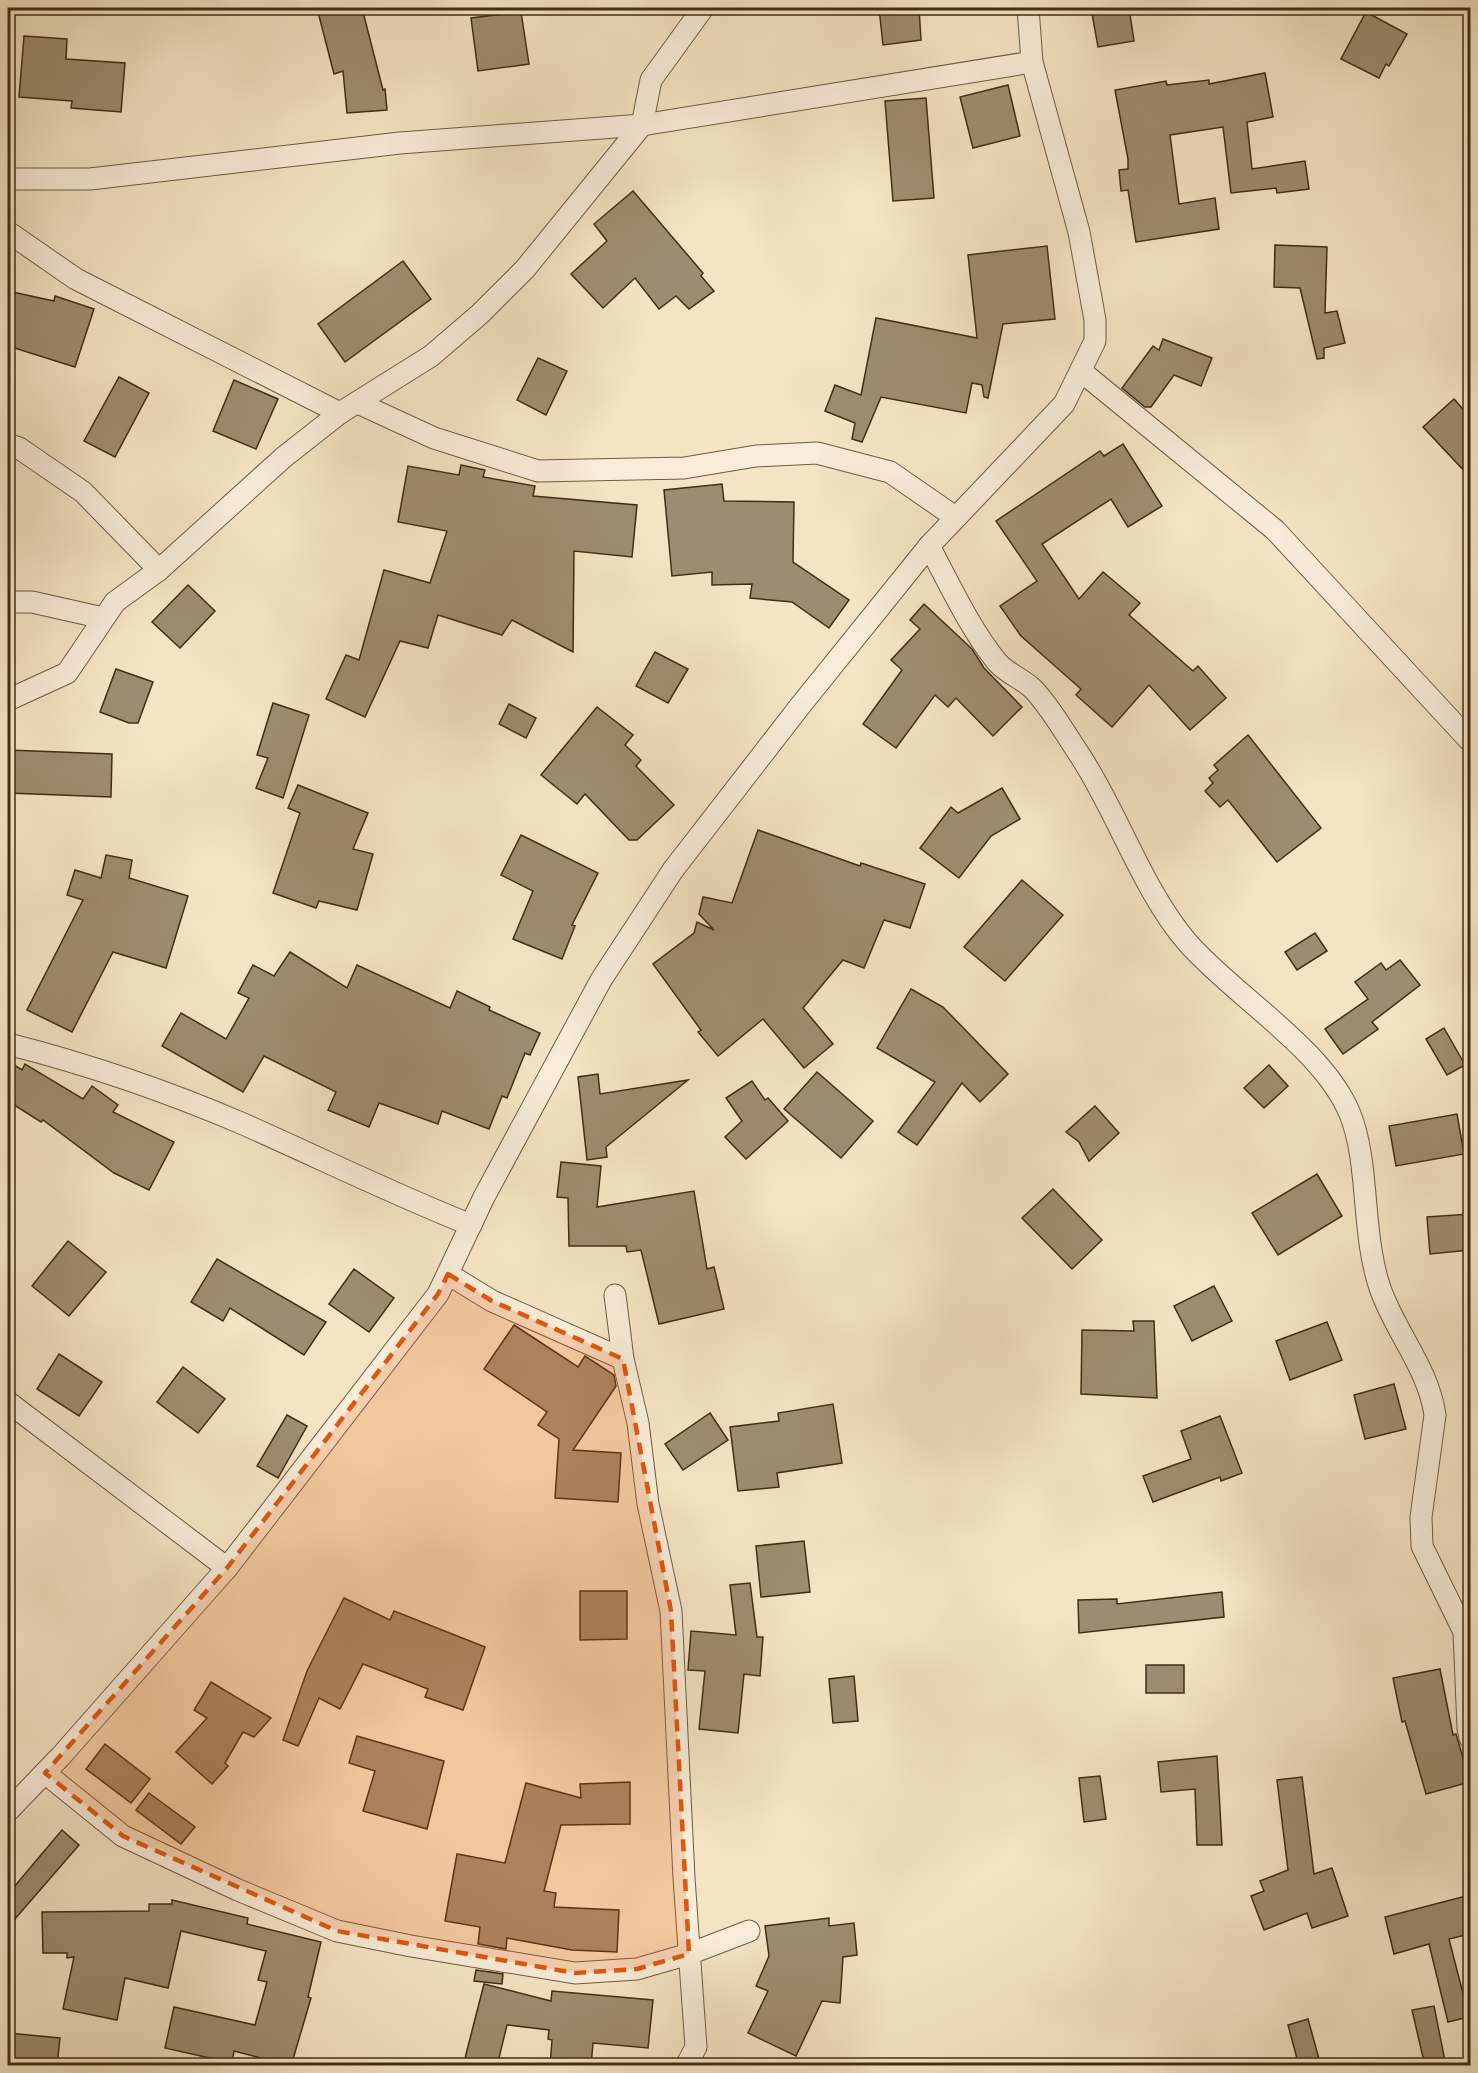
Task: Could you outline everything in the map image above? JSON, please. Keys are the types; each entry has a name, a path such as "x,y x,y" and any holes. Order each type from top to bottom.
{"street":[{"path":"8,700 67,673 115,602 159,570 284,457 340,413 430,356 480,314 525,269 642,125 651,80 704,8"},
{"path":"8,1811 45,1773 227,1568 438,1294 471,1225 602,980 673,870 800,706 929,546 1064,404 1082,372 1095,341 1095,320 1079,232 1032,62 1028,8"},
{"path":"8,179 90,179 400,143 642,125 1032,62"},
{"path":"8,232 76,279 340,413"},
{"path":"1082,372 1275,530 1470,741"},
{"path":"358,403 434,438 538,471 684,468 756,456 817,453 890,472 955,517"},
{"path":"8,444 19,448 83,492 159,570"},
{"path":"929,546 977,634 1000,665 1034,689 1080,756 1164,908 1187,942 1333,1082 1350,1116 1359,1154 1365,1224 1375,1273 1389,1314 1418,1361 1432,1398 1434,1414 1421,1517 1422,1546 1467,1635 1470,1738"},
{"path":"8,602 32,602 103,618"},
{"path":"8,1044 76,1061 240,1123 394,1195 471,1225"},
{"path":"448,1274 492,1301 623,1359"},
{"path":"615,1295 623,1359 638,1424 648,1504 671,1611 696,2047 686,2066"},
{"path":"8,1402 227,1568"},
{"path":"45,1773 123,1836 238,1890 337,1931 411,1946 575,1973 637,1969 689,1954 749,1931"}],"highlighted area":[{"path":"448,1274 492,1301 623,1359 671,1611 689,1954 637,1969 575,1973 337,1931 123,1836 45,1773 227,1568 438,1294"}],"building":[{"path":"317,8 362,8 383,90 385,89 387,110 347,113 343,71 334,74"},
{"path":"879,8 919,8 921,40 883,45"},
{"path":"1091,8 1129,8 1134,41 1098,47"},
{"path":"521,12 529,64 478,71 471,18"},
{"path":"1366,12 1407,34 1389,66 1386,64 1379,78 1341,59"},
{"path":"24,36 67,39 66,59 125,63 121,112 71,108 72,101 19,97"},
{"path":"1265,73 1273,117 1247,122 1252,169 1305,161 1309,189 1277,193 1276,188 1231,193 1223,127 1170,135 1179,204 1215,198 1219,229 1136,242 1128,190 1121,191 1119,170 1128,169 1128,159 1115,90 1166,81 1167,85 1209,80 1209,84"},
{"path":"1008,85 1020,136 973,148 960,97"},
{"path":"926,98 934,198 893,201 885,101"},
{"path":"633,191 703,273 701,276 714,291 689,309 676,296 659,309 635,278 603,308 571,274 607,241 594,224"},
{"path":"1275,245 1327,247 1325,313 1337,311 1345,343 1324,348 1324,358 1317,359 1300,288 1274,287"},
{"path":"1047,246 1055,319 1003,324 988,398 984,397 982,385 972,383 966,413 881,397 862,442 852,439 855,423 825,411 835,385 861,395 876,318 977,338 968,255"},
{"path":"403,261 431,299 345,362 318,324"},
{"path":"8,291 54,301 55,296 94,309 75,367 8,346"},
{"path":"1163,339 1212,358 1201,386 1174,375 1151,407 1145,407 1122,388 1153,346 1159,350"},
{"path":"538,358 567,371 546,415 517,400"},
{"path":"119,377 149,393 115,457 84,441"},
{"path":"234,380 278,399 256,449 213,431"},
{"path":"1454,399 1470,417 1470,477 1423,427"},
{"path":"1123,444 1162,506 1128,527 1111,499 1042,544 1079,599 1103,572 1140,603 1129,615 1193,671 1198,666 1226,698 1190,730 1149,685 1112,727 1076,695 1081,689 1021,636 1000,606 1037,581 996,521 1100,451 1104,456"},
{"path":"461,465 485,470 483,477 535,486 533,496 637,505 632,557 574,551 573,652 512,620 502,635 438,615 428,648 400,641 365,717 326,699 346,655 359,660 384,570 430,583 447,531 398,522 408,466 459,475"},
{"path":"722,484 724,501 794,502 793,562 849,600 829,628 792,602 750,598 752,584 712,585 712,572 672,576 664,490"},
{"path":"188,585 215,611 180,648 152,622"},
{"path":"924,604 972,649 984,668 1022,707 993,736 956,698 948,707 935,695 896,748 863,724 902,670 891,660 920,629 910,620"},
{"path":"655,652 688,669 668,703 636,686"},
{"path":"116,669 153,682 138,723 129,723 100,712"},
{"path":"273,703 309,715 283,798 256,788 268,758 257,755"},
{"path":"509,704 536,718 526,738 499,724"},
{"path":"597,707 633,735 625,745 641,760 636,766 674,805 637,840 629,840 585,794 577,804 541,775"},
{"path":"1248,735 1321,828 1277,862 1228,800 1220,807 1205,791 1213,783 1209,778 1218,770 1214,765"},
{"path":"8,750 112,754 111,797 8,793"},
{"path":"298,785 368,813 353,849 373,854 357,910 319,901 316,908 273,893 300,813 288,808"},
{"path":"1002,788 1020,819 991,836 959,878 920,848 951,807 958,813"},
{"path":"758,830 860,866 861,863 925,884 910,928 884,920 864,968 843,960 803,1008 833,1044 804,1068 763,1019 718,1056 698,1032 701,1030 653,964 694,933 697,922 714,930 699,914 703,897 732,903"},
{"path":"521,835 598,873 572,925 575,926 562,959 513,939 533,891 501,875"},
{"path":"106,855 132,860 129,878 188,896 166,968 113,952 72,1032 27,1010 83,900 67,895 75,870 101,878"},
{"path":"1022,880 1063,915 1005,981 964,947"},
{"path":"1315,933 1327,951 1297,970 1285,952"},
{"path":"290,952 347,988 357,965 450,1008 457,991 490,1007 489,1010 540,1033 530,1055 525,1053 507,1098 502,1096 489,1129 442,1111 438,1124 379,1103 369,1127 328,1110 336,1092 264,1056 243,1092 162,1046 181,1013 226,1039 249,998 238,993 253,965 274,976"},
{"path":"1400,960 1420,985 1372,1022 1378,1029 1343,1054 1325,1029 1368,999 1355,982 1381,963 1386,970"},
{"path":"911,989 943,1007 1008,1074 980,1102 962,1083 917,1145 898,1132 935,1082 877,1048"},
{"path":"1444,1028 1465,1065 1447,1075 1426,1039"},
{"path":"8,1061 22,1070 25,1064 83,1099 92,1086 118,1105 113,1112 174,1142 149,1190 114,1173 43,1120 41,1122 8,1101"},
{"path":"1269,1065 1288,1086 1264,1108 1244,1088"},
{"path":"817,1072 873,1121 841,1158 784,1109"},
{"path":"598,1074 600,1094 688,1080 606,1147 607,1157 587,1160 578,1077"},
{"path":"752,1081 765,1100 768,1098 788,1121 746,1159 725,1137 742,1121 726,1098"},
{"path":"1095,1106 1119,1133 1089,1161 1079,1142 1066,1132"},
{"path":"1457,1114 1464,1154 1396,1166 1389,1126"},
{"path":"561,1162 601,1166 597,1207 694,1191 707,1269 714,1267 724,1309 659,1324 641,1250 627,1252 626,1246 569,1246 568,1198 557,1197"},
{"path":"1317,1174 1342,1216 1278,1255 1252,1213"},
{"path":"1053,1189 1102,1240 1072,1269 1022,1218"},
{"path":"1470,1214 1470,1250 1430,1254 1427,1217"},
{"path":"68,1241 106,1272 69,1316 32,1286"},
{"path":"217,1259 326,1322 304,1355 230,1308 223,1321 191,1302"},
{"path":"354,1269 394,1298 369,1332 329,1304"},
{"path":"1214,1286 1232,1321 1192,1341 1174,1306"},
{"path":"1133,1321 1154,1321 1157,1398 1081,1394 1082,1330 1134,1331"},
{"path":"1327,1322 1342,1360 1290,1380 1276,1341"},
{"path":"514,1325 578,1367 585,1356 614,1375 616,1386 573,1450 621,1453 618,1502 555,1498 559,1439 538,1425 547,1412 484,1369"},
{"path":"59,1354 102,1382 79,1416 37,1389"},
{"path":"183,1367 225,1399 198,1433 157,1402"},
{"path":"1394,1384 1406,1429 1365,1439 1354,1395"},
{"path":"833,1404 842,1463 777,1473 779,1487 738,1491 730,1427 779,1421 778,1413"},
{"path":"710,1413 728,1440 683,1470 665,1444"},
{"path":"287,1415 307,1426 278,1478 257,1466"},
{"path":"1220,1416 1242,1473 1221,1481 1220,1477 1153,1502 1143,1476 1191,1459 1181,1431"},
{"path":"804,1541 810,1592 761,1597 756,1546"},
{"path":"750,1583 757,1637 763,1637 760,1676 744,1674 738,1733 699,1729 705,1671 688,1670 691,1631 736,1635 730,1585"},
{"path":"580,1591 627,1591 627,1639 580,1640"},
{"path":"1222,1592 1224,1617 1079,1633 1078,1600 1117,1599 1117,1604"},
{"path":"344,1598 390,1620 394,1611 485,1647 463,1710 425,1697 428,1689 363,1664 340,1709 319,1698 298,1746 283,1740 307,1671"},
{"path":"1146,1665 1184,1665 1184,1693 1146,1693"},
{"path":"1440,1669 1453,1735 1456,1734 1470,1782 1426,1794 1405,1721 1402,1722 1393,1678"},
{"path":"854,1676 858,1721 833,1723 829,1679"},
{"path":"211,1682 271,1718 254,1737 243,1732 225,1763 228,1766 212,1784 176,1752 207,1718 194,1710"},
{"path":"357,1736 444,1761 427,1829 363,1811 375,1771 349,1763"},
{"path":"105,1744 150,1779 131,1803 86,1769"},
{"path":"1217,1756 1222,1845 1197,1845 1195,1789 1161,1792 1158,1762"},
{"path":"1100,1776 1106,1819 1084,1822 1079,1778"},
{"path":"1302,1777 1314,1874 1332,1868 1348,1916 1312,1928 1307,1913 1264,1930 1251,1896 1264,1891 1260,1881 1288,1870 1277,1780"},
{"path":"630,1782 630,1824 561,1825 544,1891 556,1893 554,1907 619,1910 617,1952 572,1950 507,1938 506,1949 478,1944 480,1927 445,1921 457,1854 505,1863 526,1783 581,1798 580,1784"},
{"path":"149,1793 195,1827 181,1844 136,1810"},
{"path":"62,1830 79,1845 8,1927 8,1894"},
{"path":"1470,1895 1470,1934 1449,1939 1469,2017 1448,2022 1429,1944 1394,1954 1385,1917"},
{"path":"172,1900 248,1918 247,1924 321,1942 308,1997 311,1998 291,2066 234,2051 232,2063 165,2048 174,2007 255,2025 267,1982 258,1980 266,1951 181,1931 168,1988 125,1978 117,2020 63,2009 74,1957 67,1958 67,1953 43,1953 42,1912 149,1911 149,1904 172,1904"},
{"path":"829,1918 829,1926 854,1923 857,1955 843,1957 840,2003 822,2001 796,2056 748,2033 768,1991 756,1986 769,1956 765,1926"},
{"path":"476,1970 503,1974 502,1984 474,1981"},
{"path":"484,1984 551,2001 552,1991 653,2000 648,2048 593,2043 591,2066 550,2066 552,2040 548,2039 549,2030 507,2025 497,2066 463,2066"},
{"path":"1434,2006 1446,2066 1425,2066 1412,2010"},
{"path":"1308,2019 1321,2066 1299,2066 1288,2025"},
{"path":"8,2033 60,2038 57,2066 8,2066"}]}
